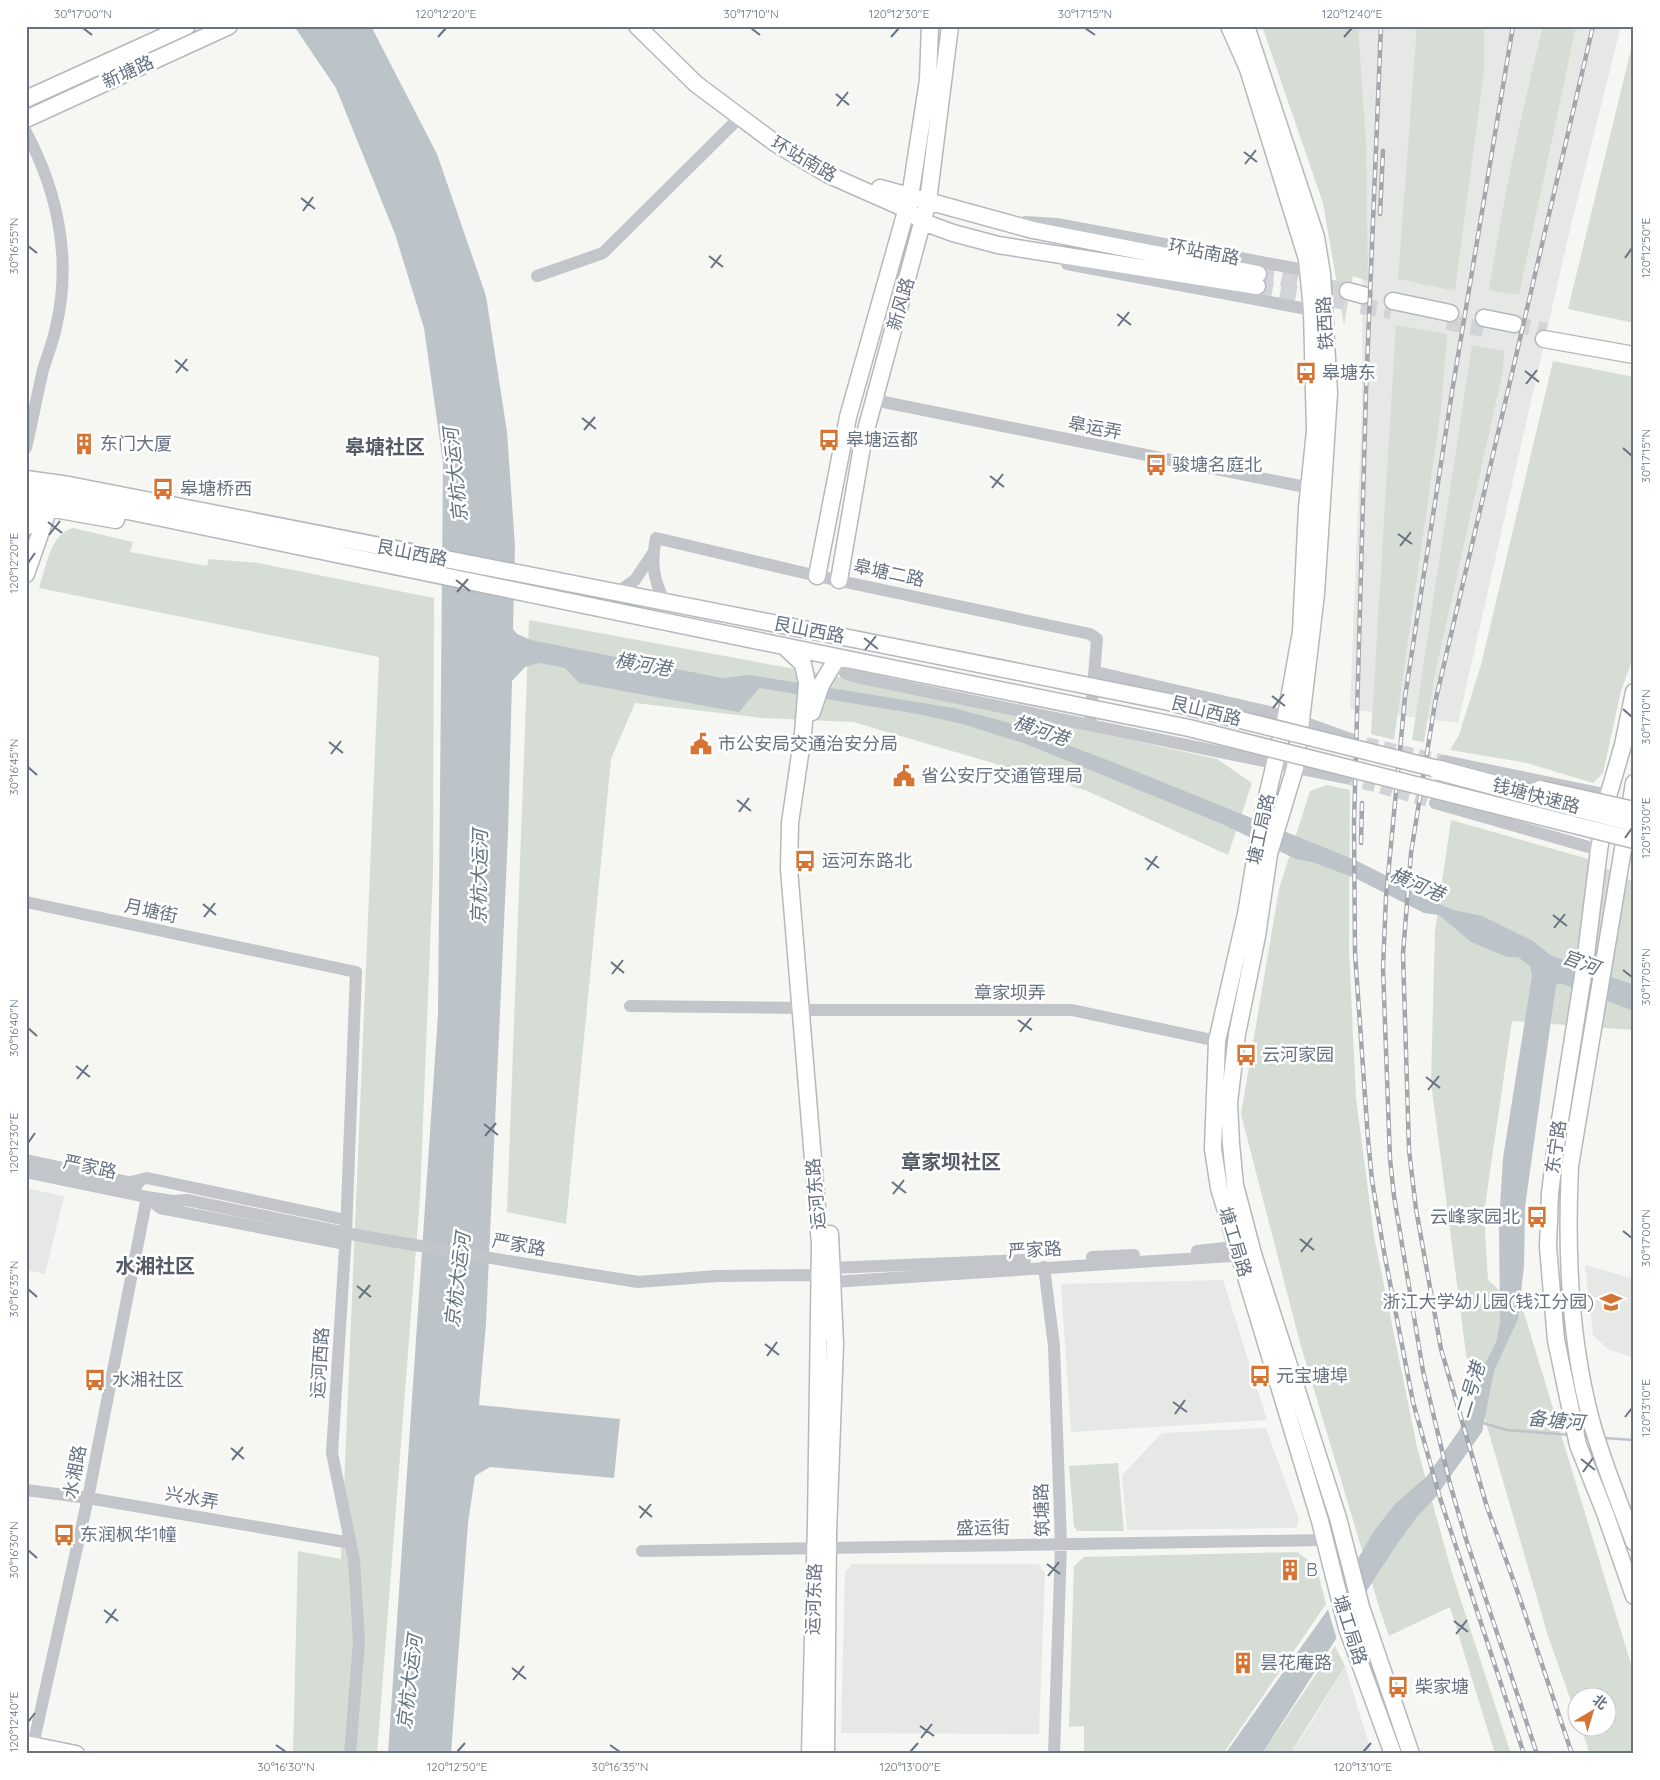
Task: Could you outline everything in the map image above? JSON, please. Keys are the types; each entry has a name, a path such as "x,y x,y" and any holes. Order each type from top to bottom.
{"highway":[{"name":"钱塘快速路","path":"1441,766 1634,822"}],"main road":[{"name":"新塘路","path":"26,98 186,26"},
{"name":"新塘路","path":"26,119 229,26"},
{"name":"环站南路","path":"637,26 696,84 739,118 812,166 869,194 908,203 928,201 1033,230 1257,280 998,245 953,233 923,222 908,203 843,170 774,130 716,88 674,50 652,26"},
{"name":"新风路","path":"817,576 848,417 908,203 928,80 930,26"},
{"name":"新风路","path":"839,580 863,441 928,201 950,26"},
{"name":"铁西路","path":"1229,26 1248,69 1315,272 1329,393 1316,594 1294,718"},
{"name":"铁西路","path":"1246,26 1316,237 1312,310 1315,432 1294,718"},
{"path":"1392,306 1449,317"},
{"path":"1484,324 1513,329"},
{"path":"1634,346 1545,335 1634,355"},
{"name":"艮山西路","path":"26,470 69,485"},
{"name":"艮山西路","path":"26,479 69,485 428,556 522,583 837,658 1189,728 1634,840"},
{"name":"艮山西路","path":"26,490 425,573 618,592 664,600 1170,702 1441,766 1572,795 1632,806"},
{"path":"26,526 36,505"},
{"path":"26,574 36,505"},
{"name":"艮山西路","path":"36,505 261,546 276,543"},
{"path":"829,509 850,513"},
{"name":"运河东路","path":"784,646 803,664 812,692 802,790 798,888 806,1009 835,1344 810,1754"},
{"name":"运河东路","path":"812,692 837,658"},
{"name":"东宁路","path":"1634,692 1623,745 1608,795 1599,850 1585,963 1556,1144 1550,1193 1548,1247 1556,1340 1578,1445 1605,1513 1634,1596"},
{"name":"塘工局路","path":"1294,718 1275,764 1269,821 1217,1041 1213,1149 1218,1188 1245,1251 1337,1515 1361,1606 1411,1754"},
{"name":"塘工局路","path":"1269,821 1294,768 1294,718"},
{"name":"东宁路","path":"1634,783 1627,864 1603,971 1570,1166 1568,1209 1570,1286 1577,1352 1590,1418 1598,1446 1631,1527 1634,1542"},
{"path":"1608,795 1632,806"},
{"path":"1599,850 1627,864"},
{"name":"塘工局路","path":"1262,851 1257,936 1236,1034 1229,1103 1235,1185 1245,1251 1325,1540 1336,1590 1347,1628 1392,1754"},
{"name":"运河东路","path":"822,1548 826,1754"},
{"path":"30,1748 76,1754"}],"street":[{"path":"537,276 603,253 739,118"},
{"path":"26,132 52,194 60,228 63,274 57,326 43,371 26,448"},
{"name":"环站南路","path":"996,220 1057,224 1315,272"},
{"name":"环站南路","path":"998,245 1034,252 1058,262 1312,310"},
{"name":"皋运弄","path":"874,400 1310,488"},
{"name":"皋塘二路","path":"653,553 656,538 817,576 1090,634 1097,639 1096,672"},
{"path":"618,592 635,580 653,553"},
{"path":"653,553 656,585 664,600"},
{"name":"艮山西路","path":"837,658 844,674 1346,778"},
{"path":"1090,724 1096,672"},
{"name":"艮山西路","path":"1096,672 1294,718 1353,740"},
{"name":"艮山西路","path":"1441,766 1608,795"},
{"path":"1435,803 1599,850"},
{"name":"月塘街","path":"26,902 356,972"},
{"name":"运河西路","path":"350,1754 359,1642 354,1560 332,1453 345,1244 356,972"},
{"name":"章家坝弄","path":"630,1006 1072,1010 1217,1041"},
{"name":"严家路","path":"26,1160 174,1191 187,1200"},
{"name":"严家路","path":"26,1172 147,1197 173,1201 187,1200 356,1235 638,1282 717,1276 828,1275 1044,1267 1245,1251"},
{"name":"严家路","path":"131,1182 147,1178 346,1220"},
{"name":"严家路","path":"147,1197 160,1208 345,1244"},
{"name":"水湘路","path":"30,1748 88,1498 147,1197"},
{"name":"严家路","path":"828,1275 1128,1255 1198,1251 1245,1251"},
{"name":"筑塘路","path":"1044,1267 1054,1346 1061,1544 1054,1754"},
{"name":"兴水弄","path":"26,1490 88,1498 351,1543"},
{"name":"盛运街","path":"642,1551 1325,1540"}],"shaded area":[{"path":"1262,26 1358,26 1366,143 1368,281 1353,276 1344,325 1323,203"},
{"path":"1353,26 1621,26 1570,229 1458,723 1350,709 1362,409 1363,122"},
{"path":"1417,26 1484,26 1484,70 1455,291 1398,279"},
{"path":"1543,26 1576,26 1519,295 1489,290 1513,158"},
{"path":"1634,37 1634,323 1568,309"},
{"path":"1396,325 1447,334 1442,401 1394,740 1371,734"},
{"path":"1472,345 1504,351 1503,371 1434,678 1424,742 1412,740"},
{"path":"1553,361 1634,377 1634,655 1621,691 1603,773 1593,783 1527,763 1450,750 1459,735 1481,665"},
{"path":"73,528 133,542 130,552 207,566 209,559 258,563 434,598 433,872 420,1198 377,1754 293,1754 298,1551 341,1559 379,657 39,588 54,544 65,531"},
{"path":"529,620 882,685 1217,759 1252,783 1228,855 1085,790 853,722 763,718 635,703 611,759 566,1224 507,1212"},
{"path":"1327,785 1350,790 1349,950 1356,1098 1374,1236 1417,1447 1452,1573 1511,1754 1495,1754 1450,1607 1389,1636 1300,1343 1241,1114 1279,889 1310,791"},
{"path":"1451,820 1585,858 1634,882 1634,1030 1512,1021 1484,1213 1488,1280 1524,1313 1634,1674 1634,1754 1590,1754 1584,1738 1618,1738 1618,1688 1568,1688 1568,1693 1548,1636 1466,1354 1431,1082 1435,931"},
{"path":"26,1188 64,1196 45,1274 26,1270"},
{"name":"浙江大学幼儿园(钱江分园)","path":"1585,1265 1634,1279 1634,1358 1608,1349 1593,1335"},
{"path":"1223,1280 1267,1420 1071,1432 1061,1284"},
{"path":"1266,1428 1299,1520 1296,1528 1127,1530 1122,1475 1162,1433"},
{"path":"1118,1463 1124,1531 1077,1531 1074,1526 1069,1466"},
{"path":"1297,1552 1316,1566 1326,1604 1223,1754 1084,1754 1084,1726 1069,1727 1074,1566 1084,1557"},
{"path":"852,1564 1039,1564 1045,1573 1039,1734 841,1733 845,1572"},
{"path":"1335,1646 1345,1666 1290,1754 1262,1754"},
{"path":"1345,1666 1372,1754 1290,1754 1313,1720"}],"water":[{"path":"294,26 371,26 437,154 486,296 507,432 515,546 513,629 517,634 531,640 722,678 749,675 954,708 1006,722 1118,764 1353,859 1389,877 1419,896 1453,910 1482,916 1533,941 1550,955 1634,985 1634,1011 1560,983 1556,985 1525,1207 1524,1266 1518,1319 1494,1371 1482,1432 1435,1498 1416,1518 1393,1550 1262,1754 1225,1754 1329,1608 1374,1531 1395,1504 1427,1476 1458,1432 1470,1412 1483,1368 1497,1340 1500,1322 1499,1223 1503,1158 1532,976 1530,966 1518,957 1507,957 1471,942 1439,915 1424,913 1355,878 1312,862 1296,859 1220,823 1026,744 962,724 918,714 759,688 739,712 579,683 565,668 539,663 525,667 512,681 508,834 486,1323 479,1405 620,1419 614,1478 490,1467 475,1476 468,1523 451,1754 388,1754 438,1014 443,463 424,328 395,234 336,88"}],"pier":[{"path":"1355,1559 1367,1596 1337,1640 1327,1606"}],"waterway":[{"name":"备塘河","path":"1483,1423 1507,1430 1571,1435"},
{"name":"备塘河","path":"1604,1438 1634,1440"}],"tunnel":[{"path":"1258,274 1348,291"},
{"path":"1257,286 1345,302"},
{"path":"1361,306 1391,311"},
{"path":"1447,322 1483,329"},
{"path":"1514,324 1546,331"},
{"path":"1366,743 1444,761"},
{"path":"1346,778 1435,803"}],"railway":[{"path":"1381,26 1366,392 1354,823 1355,953 1368,1139 1372,1180 1384,1252 1413,1402 1440,1498 1524,1754"},
{"path":"1513,26 1452,392 1405,697 1386,897 1383,968 1390,1159 1394,1196 1423,1371 1450,1484 1466,1539 1537,1754"},
{"path":"1572,1754 1487,1507 1441,1349 1416,1209 1409,1150 1403,954 1411,853 1435,703 1593,26"},
{"path":"1380,214 1383,151"},
{"path":"1361,843 1362,803"}],"place":[{"name":"皋塘东","path":"1306,373"},
{"name":"皋塘运都","path":"829,440"},
{"name":"东门大厦","path":"84,444"},
{"name":"骏塘名庭北","path":"1156,465"},
{"name":"皋塘桥西","path":"163,489"},
{"name":"市公安局交通治安分局","path":"701,744"},
{"name":"省公安厅交通管理局","path":"904,776"},
{"name":"运河东路北","path":"805,861"},
{"name":"云河家园","path":"1246,1055"},
{"name":"云峰家园北","path":"1537,1217"},
{"name":"浙江大学幼儿园(钱江分园)","path":"1611,1302"},
{"name":"元宝塘埠","path":"1260,1376"},
{"name":"水湘社区","path":"95,1380"},
{"name":"东润枫华1幢","path":"64,1535"},
{"name":"B","path":"1290,1570"},
{"name":"昙花庵路","path":"1243,1663"},
{"name":"柴家塘","path":"1398,1687"}],"district":[{"name":"皋塘社区","path":"385,447"},
{"name":"章家坝社区","path":"951,1162"},
{"name":"水湘社区","path":"155,1266"}],"water label":[{"name":"京杭大运河","path":"455,475"},
{"name":"横河港","path":"643,664"},
{"name":"横河港","path":"1041,730"},
{"name":"京杭大运河","path":"479,877"},
{"name":"横河港","path":"1417,884"},
{"name":"官河","path":"1581,962"},
{"name":"京杭大运河","path":"457,1280"},
{"name":"二号港","path":"1470,1390"},
{"name":"京杭大运河","path":"409,1682"}]}
